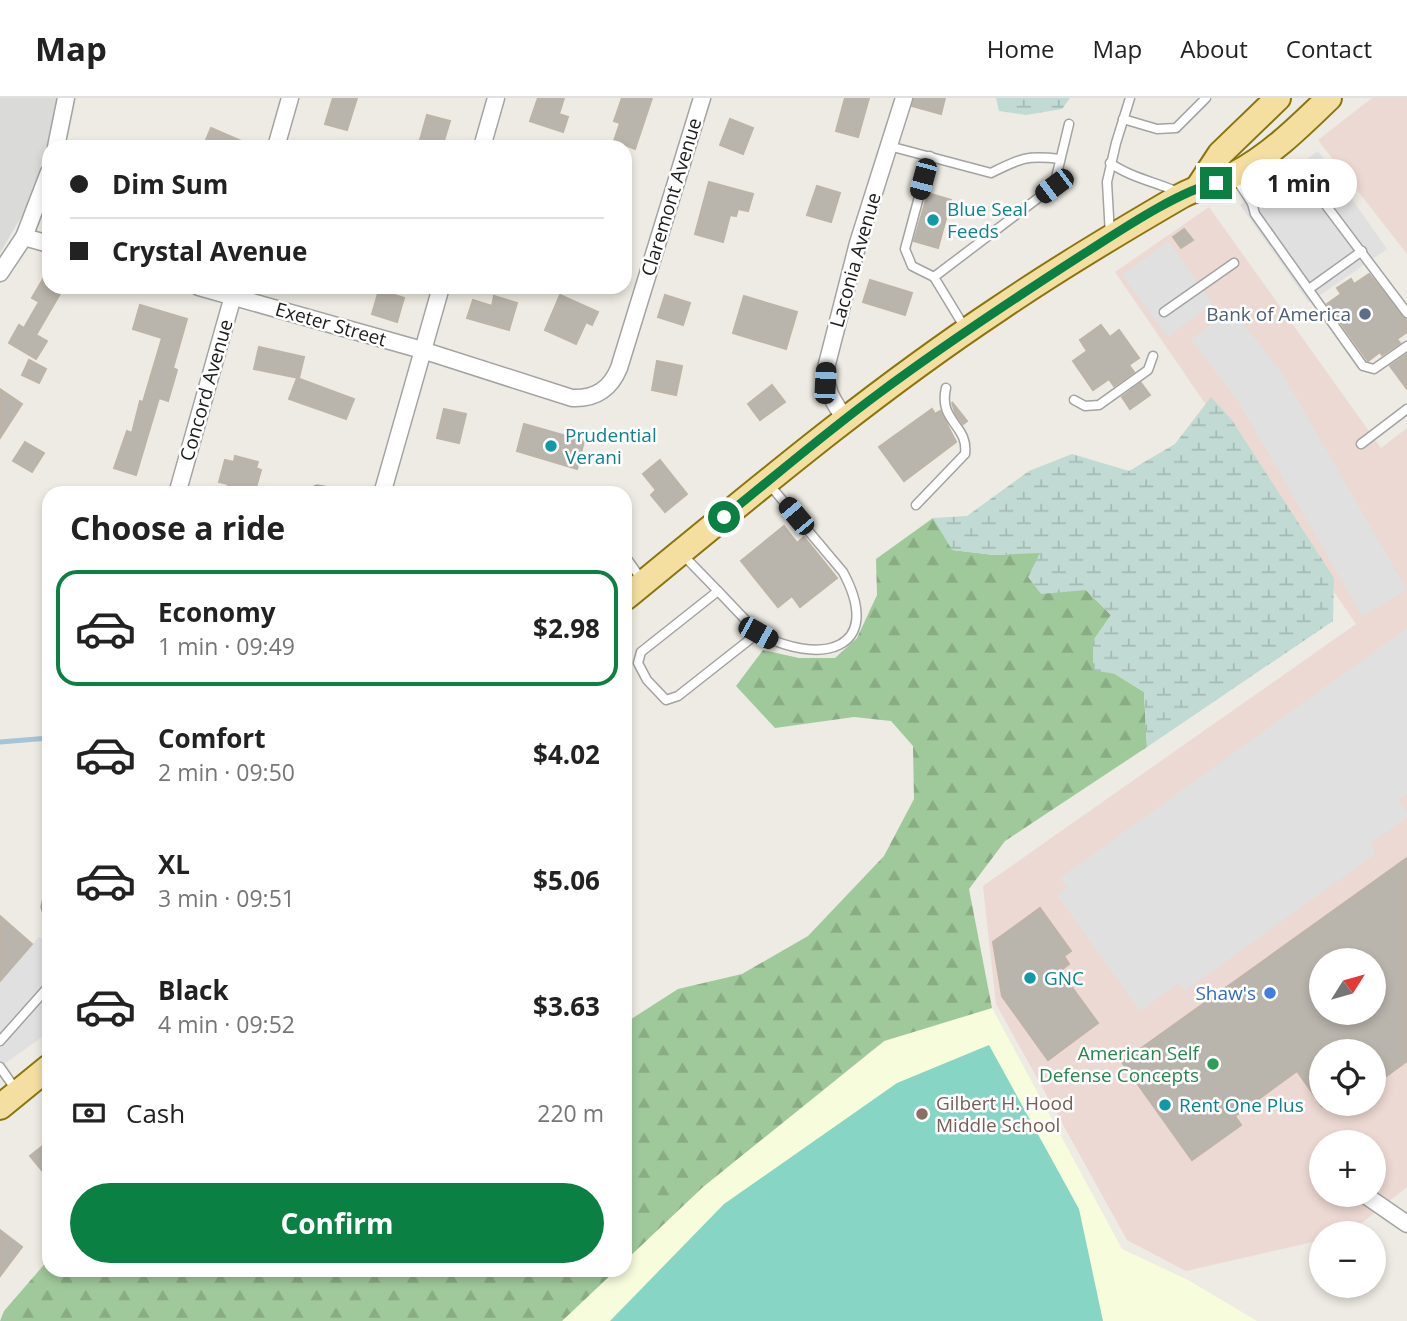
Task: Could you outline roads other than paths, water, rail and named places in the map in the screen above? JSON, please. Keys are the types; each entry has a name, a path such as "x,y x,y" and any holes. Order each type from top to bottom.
{"main road":[{"path":"1191,191 1220,154 1278,98"},
{"path":"632,592 845,419 967,330 1110,237 1191,191 1234,174 1269,150 1329,98"},
{"path":"9,1099 42,1072"}],"street":[{"path":"58,140 66,98"},
{"path":"278,140 290,98"},
{"path":"484,140 496,98"},
{"name":"Claremont Avenue","path":"422,350 572,398 590,397 609,387 619,368 702,98"},
{"name":"Laconia Avenue","path":"845,419 829,395 825,383 826,368 858,243 905,98"},
{"path":"0,273 24,237 42,190"},
{"path":"24,237 42,242"},
{"name":"Concord Avenue","path":"179,486 233,294"},
{"name":"Exeter Street","path":"240,294 422,350"},
{"path":"385,486 439,294"},
{"path":"1382,1207 1407,1224"}],"lane":[{"path":"1110,237 1107,182 1110,163 1130,98"},
{"path":"1123,119 1168,130 1180,124 1206,98"},
{"path":"933,277 1054,186 1069,124"},
{"path":"889,146 991,173 1032,156 1060,159"},
{"path":"1269,150 1288,176"},
{"path":"930,156 905,249 912,266 933,277 967,330"},
{"path":"1110,163 1124,172 1191,191"},
{"path":"1234,174 1252,203 1255,214 1363,366 1374,369 1407,346"},
{"path":"1252,203 1288,176 1304,176 1407,313"},
{"path":"1309,289 1362,251"},
{"path":"1164,312 1234,263"},
{"path":"1073,400 1085,406 1099,405 1148,370 1153,356"},
{"path":"916,505 965,454 964,437 946,411 943,400 946,388"},
{"path":"1361,444 1407,409"},
{"path":"680,552 758,633 789,646 828,650 841,646 856,628 854,598 843,572 767,482"},
{"path":"632,566 644,582"},
{"path":"718,591 641,652 638,663 647,680 666,700 678,696 758,633"},
{"path":"0,1041 42,994"},
{"path":"0,1067 9,1099"}],"waterway":[{"path":"0,742 42,739"}],"place":[{"name":"Blue Seal Feeds","path":"933,220"},
{"name":"Bank of America","path":"1365,314"},
{"name":"Prudential Verani","path":"551,446"},
{"name":"GNC","path":"1030,978"},
{"name":"Shaw's","path":"1270,993"},
{"name":"American Self Defense Concepts","path":"1213,1064"},
{"name":"Rent One Plus","path":"1165,1105"},
{"name":"Gilbert H. Hood Middle School","path":"922,1114"}]}
